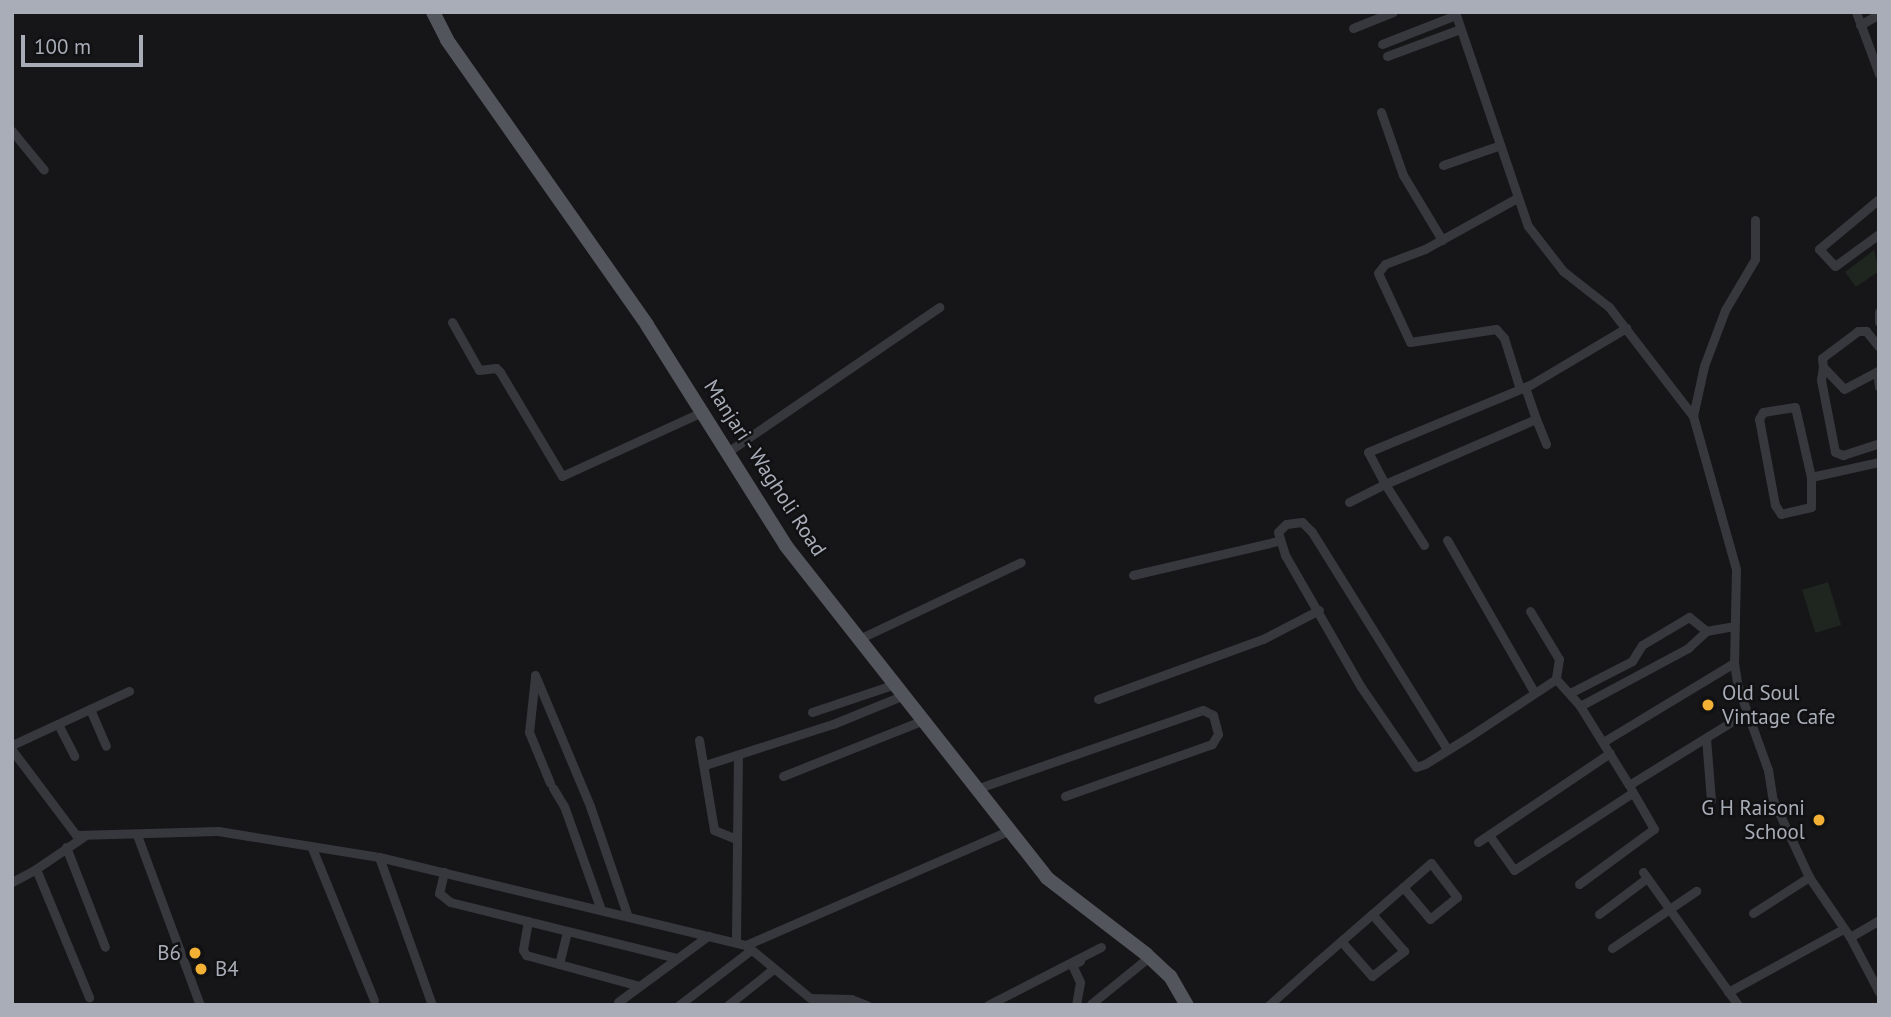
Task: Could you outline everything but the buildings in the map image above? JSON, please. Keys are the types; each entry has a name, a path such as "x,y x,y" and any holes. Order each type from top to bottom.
{"main road":[{"name":"Manjari - Wagholi Road","path":"433,12 447,40 591,240 704,411 786,546 1047,878 1170,976 1187,1005"}],"street":[{"path":"1353,28 1394,12"},
{"path":"1856,12 1879,74"},
{"path":"1382,44 1455,14 1528,226 1563,271 1609,307 1693,416 1736,569 1734,663 1747,712 1768,770 1773,800 1809,877 1850,937 1879,992"},
{"path":"1860,25 1879,14"},
{"path":"1387,56 1460,29"},
{"path":"1381,112 1403,175 1442,240"},
{"path":"12,131 44,170"},
{"path":"1443,165 1499,146"},
{"path":"1517,198 1442,240 1379,269 1406,337 1412,344 1496,329 1504,338 1546,444"},
{"path":"1879,199 1818,249 1835,266 1879,234"},
{"path":"1693,416 1704,366 1725,310 1755,259 1755,220"},
{"path":"729,451 939,307"},
{"path":"1879,312 1879,322"},
{"path":"452,323 479,370 496,368 500,372 562,476 704,411"},
{"path":"1424,545 1368,452 1523,388 1626,328"},
{"path":"1879,347 1867,331 1858,331 1822,358 1821,380 1835,452 1843,455 1879,443"},
{"path":"1823,367 1844,389 1878,371 1879,387"},
{"path":"1795,407 1811,477 1811,507 1781,514 1775,505 1759,419 1763,412 1795,407"},
{"path":"1349,502 1536,419"},
{"path":"1811,477 1879,462"},
{"path":"1447,749 1312,532 1302,522 1286,524 1278,532 1278,541 1409,762 1416,767 1425,764 1556,678 1559,659 1530,611"},
{"path":"1447,540 1534,692"},
{"path":"1133,575 1278,541"},
{"path":"859,639 1021,562"},
{"path":"1098,699 1263,639 1319,610"},
{"path":"1570,693 1632,661 1642,645 1689,617 1706,631"},
{"path":"1580,706 1688,648 1706,631 1734,626"},
{"path":"1603,742 1734,663"},
{"path":"601,910 564,806 551,785 529,733 535,675 590,806 628,916"},
{"path":"1556,678 1580,706 1611,753 1654,829 1579,884"},
{"path":"812,712 900,689"},
{"path":"705,765 738,757 900,689"},
{"path":"83,837 66,827 12,748 129,691"},
{"path":"90,709 106,746"},
{"path":"976,789 1203,710 1213,715 1218,734 1212,744 1065,796"},
{"path":"1489,835 1514,870 1747,712"},
{"path":"783,776 924,720"},
{"path":"58,724 74,756"},
{"path":"1706,738 1711,800"},
{"path":"699,740 713,830 734,838"},
{"path":"1478,842 1611,753"},
{"path":"738,757 734,838 744,946"},
{"path":"12,882 37,869 83,837 218,831 312,848 379,856 708,936 744,946 807,1001 850,999 867,1005"},
{"path":"679,1005 744,946 1008,831"},
{"path":"137,835 201,1005"},
{"path":"66,847 105,947"},
{"path":"312,848 374,1000"},
{"path":"379,856 432,1005"},
{"path":"1269,1005 1431,863 1457,897 1430,919 1404,887"},
{"path":"37,869 89,997"},
{"path":"444,872 440,897 677,958"},
{"path":"1600,914 1645,875 1738,1005"},
{"path":"1753,913 1809,877"},
{"path":"1612,948 1696,891"},
{"path":"1341,941 1372,976 1404,951 1372,914"},
{"path":"1850,937 1879,920"},
{"path":"528,921 523,953 639,986"},
{"path":"1728,992 1843,929"},
{"path":"1076,1005 1080,982 1072,965 1101,947 1115,930"},
{"path":"559,964 567,931"},
{"path":"618,1002 708,936"},
{"path":"988,1005 1101,947"},
{"path":"1091,1004 1149,957"},
{"path":"728,1005 772,970"}],"shaded area":[{"path":"1874,250 1879,271 1856,287 1845,272"},
{"path":"1828,582 1841,625 1815,633 1802,590"}],"place":[{"name":"Old Soul Vintage Cafe","path":"1708,705"},
{"name":"G H Raisoni School","path":"1819,820"},
{"name":"B6","path":"195,953"},
{"name":"B4","path":"201,969"}]}
